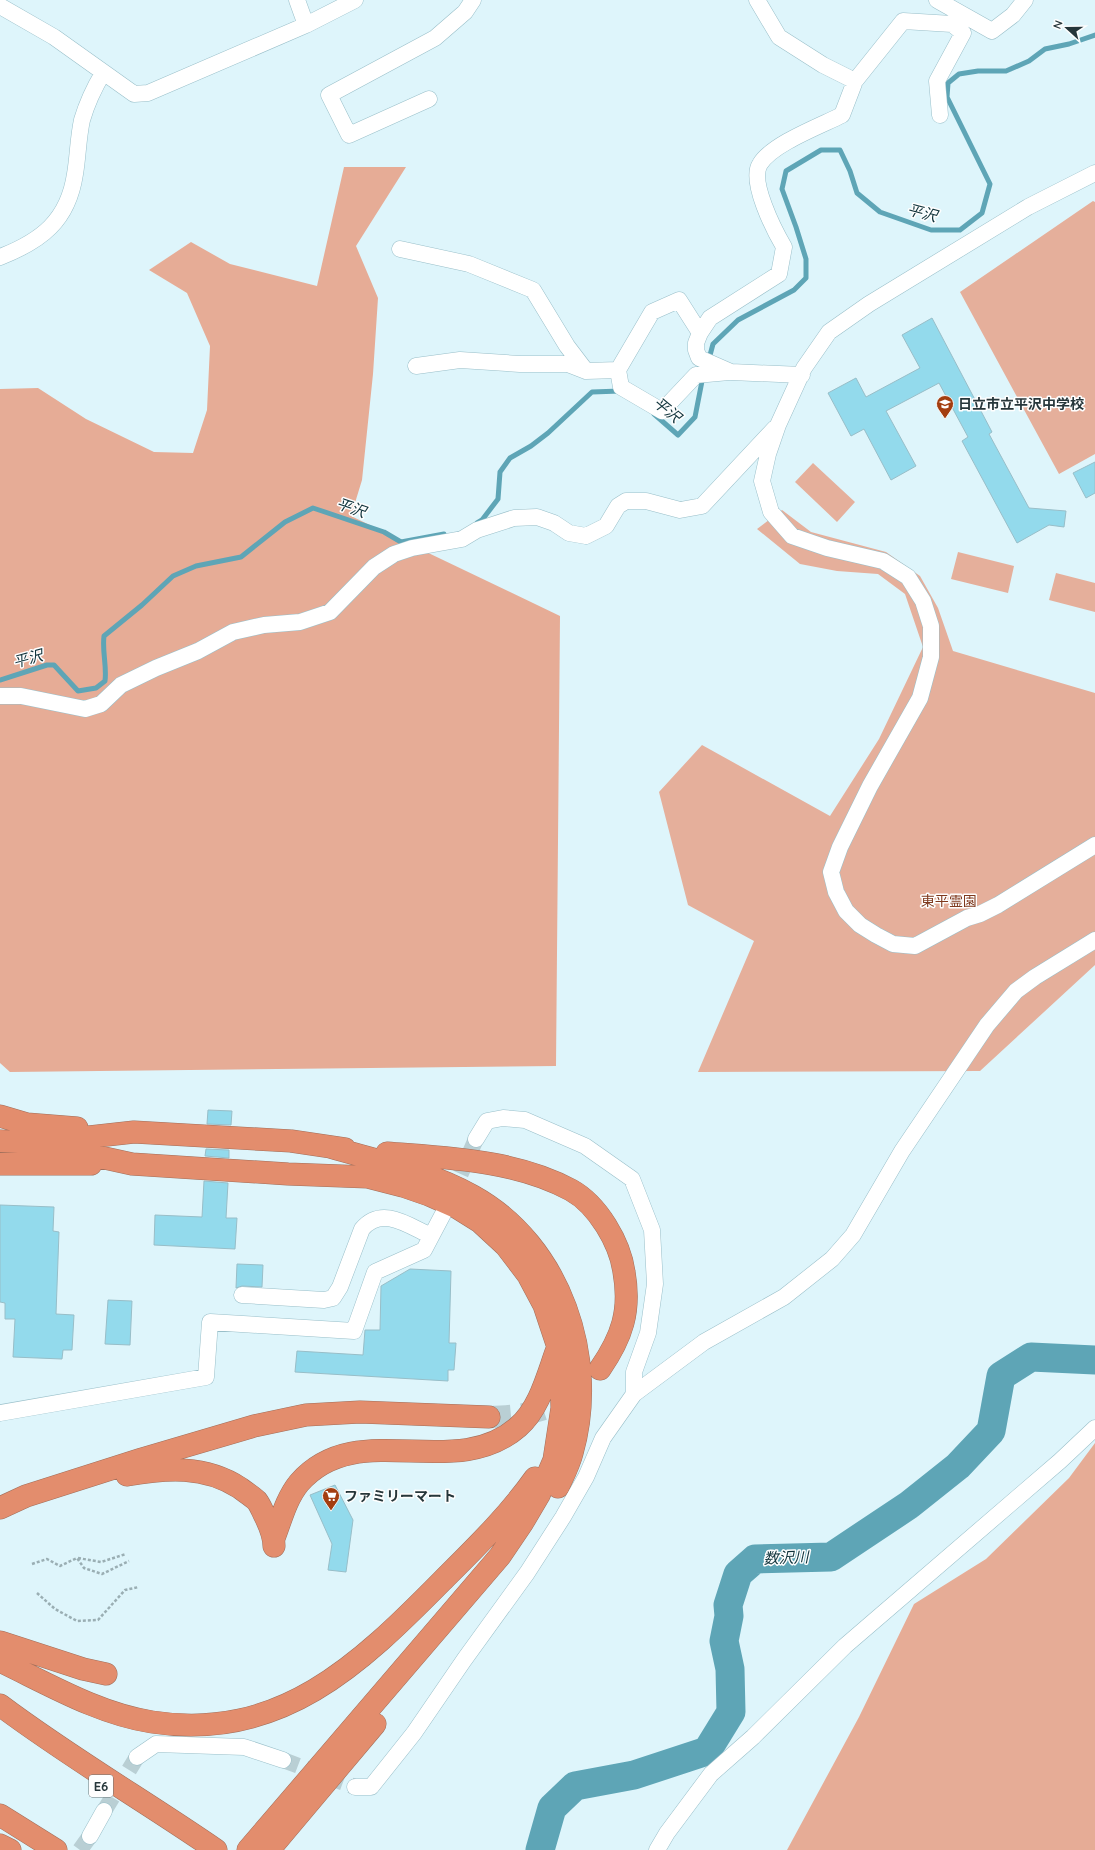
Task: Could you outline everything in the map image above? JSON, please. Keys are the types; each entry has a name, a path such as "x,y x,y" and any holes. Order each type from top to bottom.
{"highway":[{"path":"0,1116 27,1124 49,1127 291,1141 330,1147 441,1158 505,1167 540,1177 572,1191 598,1214 608,1229 623,1261 627,1298 625,1318 620,1335 600,1369"},
{"path":"36,1143 134,1132"},
{"path":"0,1141 36,1143 132,1164"},
{"path":"256,1848 518,1554 551,1502 569,1460 578,1428 580,1403 578,1356 568,1312 548,1270 531,1246 517,1230 495,1211 474,1197 437,1178 330,1147"},
{"path":"0,1164 132,1164 288,1174 368,1177 429,1194 456,1207 480,1222 506,1246 528,1275 544,1305 558,1347 561,1369 562,1408 554,1460 539,1495 524,1522 500,1556 256,1848"},
{"path":"74,1481 92,1482 143,1472 175,1470 208,1472 232,1483 257,1501 274,1544 286,1506 298,1484 314,1468 334,1458 358,1451 456,1452 479,1447 500,1439 518,1427 537,1402 558,1347"},
{"path":"0,1508 26,1496 254,1426 306,1415 360,1412 489,1417"},
{"path":"0,1661 86,1701 134,1719 151,1722 209,1725 253,1717 275,1710 342,1673 389,1635 511,1510 538,1475 558,1436"},
{"path":"0,1642 83,1669 106,1674"},
{"path":"0,1705 49,1740 161,1812 216,1850"},
{"name":"E6","path":"0,1723 202,1850"},
{"path":"0,1815 56,1850"},
{"path":"0,1845 10,1850"}],"street":[{"path":"297,0 306,25"},
{"path":"0,6 54,37 134,94 148,94 306,25 355,0"},
{"path":"429,99 349,135 329,95 435,38 465,12 473,0"},
{"path":"757,0 778,38 823,65 855,81"},
{"path":"938,0 992,31 1013,15 1025,0"},
{"path":"707,371 699,358 696,350 696,343 700,333 710,318 779,274 784,247 774,231 756,184 759,164 772,151 800,135 842,115 855,81 903,21 952,24 963,33 936,81 940,115"},
{"path":"0,257 33,242 49,230 62,212 70,196 75,176 82,122 87,104 103,73"},
{"path":"1095,173 1028,207 869,304 829,332 804,368 778,425 768,454 762,481 770,512 792,536 827,548 883,561 908,577 923,601 931,626 931,657 920,698 870,786 840,847 832,872 836,892 846,911 860,924 893,944 914,946 967,918 980,914 998,905 1095,844"},
{"path":"400,249 469,264 532,290 566,346 586,371"},
{"path":"700,333 679,300 652,312 618,370 621,386 662,411 707,371 802,375"},
{"path":"416,366 460,360 520,364 568,364 586,371 618,370"},
{"path":"0,696 20,696 85,709 101,704 121,685 156,668 198,651 233,632 264,625 300,622 330,612 374,567 394,554 412,548 462,539 477,530 514,518 536,517 554,523 569,533 586,536 606,526 618,506 626,501 646,501 680,510 702,506 778,425"},
{"path":"355,1787 371,1787 414,1733 464,1660 509,1600 563,1517 586,1477 603,1438 634,1394 704,1342 784,1297 832,1259 853,1235 902,1151 987,1025 1016,991 1095,940"},
{"path":"476,1139 487,1121 503,1118 525,1120 585,1146 632,1179 652,1230 656,1284 648,1333 634,1372 634,1394"},
{"path":"0,1413 206,1377 210,1322 354,1331 375,1272 424,1250 443,1214"},
{"path":"242,1295 324,1300 333,1298 340,1287 362,1229 368,1222 377,1218 386,1217 431,1236"},
{"path":"657,1850 667,1833 711,1774 753,1737 845,1646 1060,1461 1095,1428"},
{"path":"137,1757 156,1744 244,1747 283,1760"},
{"path":"90,1836 104,1811"}],"path":[{"path":"32,1564 47,1559 60,1566 78,1558 101,1562 126,1554"},
{"path":"78,1558 84,1568 102,1574 129,1561"},
{"path":"37,1593 55,1609 77,1621 98,1620 125,1590 139,1587"}],"green space":[{"path":"1093,201 1095,202 1095,454 1059,474 960,292"},
{"path":"813,463 855,502 837,522 795,482"},
{"name":"東平霊園","path":"782,510 811,532 886,552 920,576 938,608 953,651 1095,693 1095,965 980,1071 698,1072 754,941 688,905 659,792 702,745 830,816 879,739 923,647 905,594 878,574 837,571 800,564 757,529"},
{"path":"958,552 1014,566 1008,593 951,579"},
{"path":"1056,573 1095,583 1095,612 1049,600"}],"shaded area":[{"path":"344,167 406,167 356,246 378,298 373,374 362,480 351,516 560,616 556,1066 10,1072 0,1063 0,389 38,388 86,419 154,452 193,453 207,410 210,346 187,293 149,270 191,242 230,264 317,286"},
{"path":"1095,1443 1095,1850 787,1850 859,1717 914,1604 986,1559 1069,1478"}],"building":[{"path":"932,318 992,432 989,434 1029,508 1066,511 1064,527 1049,525 1017,543 962,441 968,437 939,383 886,411 916,466 891,480 864,429 851,436 828,393 856,378 866,397 920,368 902,335"},
{"path":"1095,462 1095,493 1086,498 1073,473"},
{"path":"208,1110 232,1111 231,1125 207,1124"},
{"path":"206,1149 229,1150 229,1158 205,1156"},
{"path":"204,1181 228,1183 226,1218 237,1218 235,1249 154,1245 155,1215 202,1217"},
{"path":"0,1205 54,1207 53,1231 59,1232 56,1314 74,1315 72,1350 63,1350 62,1359 13,1357 15,1319 5,1319 5,1303 0,1302"},
{"path":"237,1264 263,1265 262,1287 242,1286 236,1288"},
{"path":"410,1269 451,1271 449,1343 456,1343 454,1370 448,1370 448,1381 295,1372 297,1351 363,1355 365,1330 380,1330 381,1286"},
{"path":"108,1300 132,1301 130,1345 105,1344"},
{"path":"335,1485 353,1520 346,1572 328,1570 332,1544 310,1495"}],"waterway":[{"name":"平沢","path":"709,359 713,344 738,320 794,290 806,278 806,259 782,189 786,171 821,150 840,150 850,171 857,193 880,212 931,230 960,230 982,213 990,184 947,97 948,83 959,74 978,71 1006,71 1029,61 1045,49 1069,44 1095,35"},
{"name":"平沢","path":"654,414 678,435 695,417 703,376"},
{"name":"平沢","path":"477,523 482,520 498,499 500,472 510,458 531,446 548,433 592,392 620,391"},
{"name":"平沢","path":"0,680 47,665 54,665 78,691 96,688 105,681 104,636 142,605 173,576 196,566 241,557 285,522 313,508 384,532 401,542 444,534"},
{"name":"数沢川","path":"540,1850 552,1808 575,1786 634,1775 707,1751 731,1712 730,1669 724,1641 729,1616 728,1605 738,1574 755,1559 831,1557 909,1505 958,1466 991,1431 1001,1376 1031,1357 1095,1360"}],"tunnel":[{"path":"451,1196 476,1139"},
{"path":"489,1417 513,1416 535,1412 556,1404 576,1390"},
{"path":"104,1811 137,1757"},
{"path":"283,1760 355,1787"},
{"path":"80,1850 90,1836"}],"place":[{"name":"日立市立平沢中学校","path":"945,419"},
{"name":"ファミリーマート","path":"331,1511"}]}
